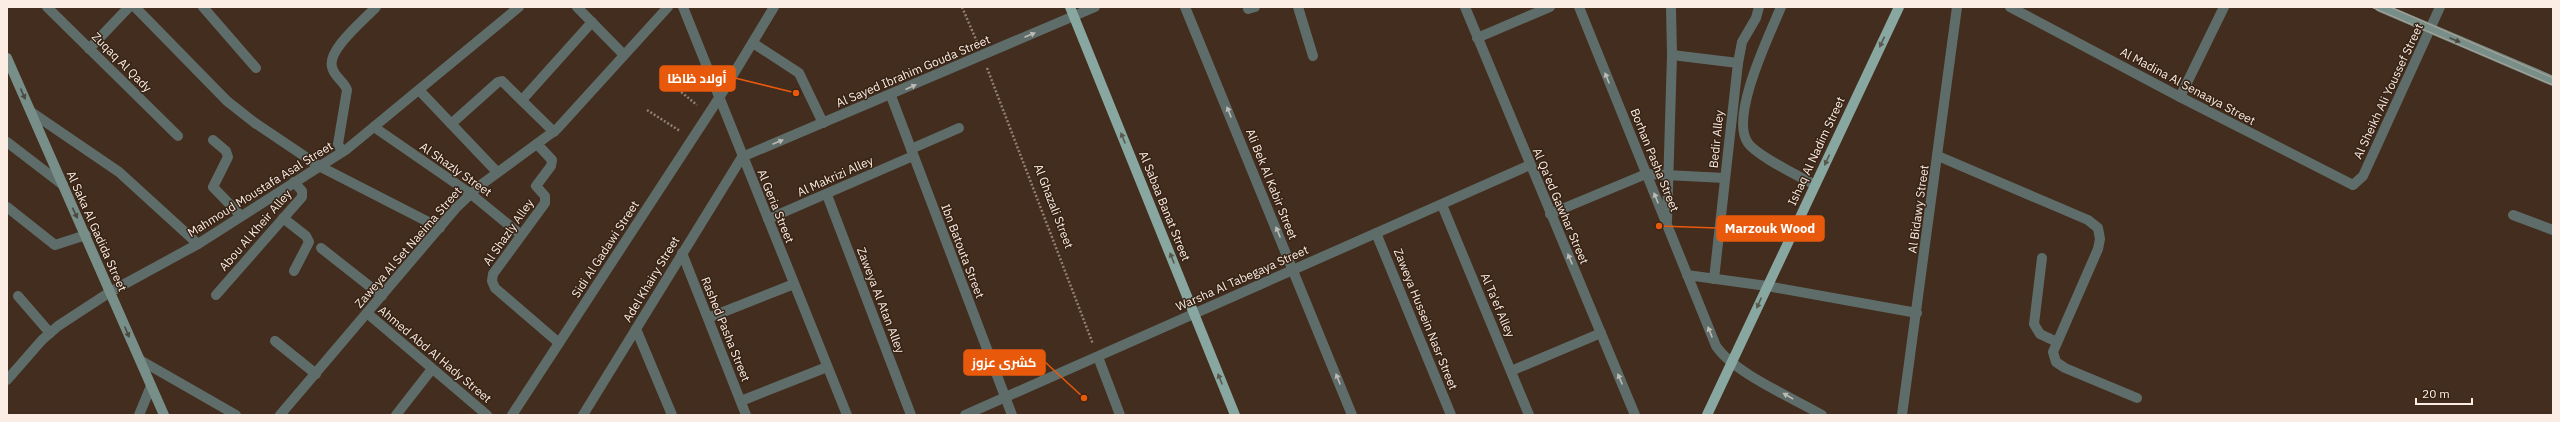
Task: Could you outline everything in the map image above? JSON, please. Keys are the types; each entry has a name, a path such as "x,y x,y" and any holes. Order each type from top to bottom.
{"main road":[{"name":"Ishaq Al Nadim Street","path":"1707,415 1899,7"},
{"name":"Al Sabaa Banat Street","path":"1072,12 1235,415"}],"street":[{"name":"Zuqaq Al Qady","path":"47,7 178,136"},
{"path":"89,49 129,7"},
{"path":"135,7 227,101 319,166 440,228"},
{"path":"203,7 256,68"},
{"path":"342,152 338,144 347,90 334,73 331,61 335,50 376,7"},
{"name":"Mahmoud Moustafa Asal Street","path":"7,380 50,332 110,292 198,244 342,152 519,7"},
{"path":"577,7 624,55"},
{"name":"Al Geria Street","path":"683,7 742,157 847,415"},
{"name":"Sidi Al Gadawi Street","path":"512,415 719,98 774,7"},
{"name":"Al Sayed Ibrahim Gouda Street","path":"742,157 891,96 982,56 1072,12 1095,7"},
{"name":"Ali Bek Al Kabir Street","path":"1185,7 1294,269 1352,415"},
{"path":"1298,7 1313,56"},
{"name":"Al Qa'ed Gawhar Street","path":"1465,7 1635,415"},
{"path":"1477,38 1550,7"},
{"name":"Borhan Pasha Street","path":"1579,7 1716,346 1732,363 1822,415"},
{"path":"1667,225 1672,55 1671,7"},
{"name":"Bedir Alley","path":"1714,279 1738,63 1742,42 1756,18 1760,7"},
{"path":"1781,7 1752,80 1743,118 1742,131 1748,143 1757,151 1815,185"},
{"name":"Al Bidawy Street","path":"1902,415 1958,7"},
{"name":"Al Madina Al Senaaya Street","path":"2010,7 2348,184 2356,183"},
{"path":"2180,97 2224,7"},
{"path":"2380,7 2553,81"},
{"name":"Al Sheikh Ali Youssef Street","path":"2356,183 2363,176 2440,7"},
{"name":"Zaweya Al Set Naeima Street","path":"280,415 440,228 471,194 497,172 554,132 624,55 664,8"},
{"path":"522,100 592,22"},
{"path":"752,43 799,73 823,123"},
{"path":"1672,55 1738,63"},
{"name":"Al Saka Al Gadida Street","path":"7,58 164,415"},
{"path":"451,124 500,82 505,83 554,132"},
{"path":"419,90 497,172"},
{"name":"Ibn Batouta Street","path":"891,96 1012,415"},
{"path":"31,112 120,172 198,244"},
{"name":"Al Shazly Street","path":"374,127 471,194 521,235"},
{"name":"Al Makrizi Alley","path":"768,219 827,195 959,128"},
{"path":"213,140 226,152 228,157 214,188 241,216"},
{"path":"7,142 63,185"},
{"name":"Al Shazly Alley","path":"538,144 551,158 552,164 536,186 545,196 544,203 493,274 493,285 559,343"},
{"path":"1938,156 2088,220 2098,228 2100,239 2098,249 2053,352 2056,362 2066,368 2137,398"},
{"name":"Adel Khairy Street","path":"583,415 742,157"},
{"name":"Warsha Al Tabegaya Street","path":"965,415 1530,165"},
{"path":"1550,214 1646,174 1725,178"},
{"name":"Abou Al Kheir Alley","path":"216,295 303,195 301,190 294,182"},
{"name":"Zaweya Al Atan Alley","path":"827,195 911,415"},
{"name":"Al Ta'ef Alley","path":"1442,205 1530,415"},
{"path":"7,207 55,245 86,235"},
{"path":"2513,215 2553,230"},
{"path":"284,218 306,236 308,242 294,271"},
{"name":"Zaweya Hussein Nasr Street","path":"1376,233 1451,415"},
{"path":"321,248 382,296"},
{"name":"Rashed Pasha Street","path":"682,253 746,415"},
{"path":"2042,258 2034,324 2040,334 2057,342"},
{"path":"1687,275 1767,286 1916,313"},
{"path":"708,318 794,284"},
{"path":"18,296 50,332"},
{"name":"Ahmed Abd Al Hady Street","path":"367,314 487,415"},
{"path":"636,329 672,415"},
{"path":"1511,370 1601,333"},
{"path":"275,341 316,374"},
{"path":"1098,357 1120,415"},
{"path":"140,360 236,415"},
{"path":"741,401 827,367"},
{"path":"396,415 432,369"},
{"path":"139,415 151,386"}],"path":[{"name":"Al Ghazali Street","path":"962,7 1098,357"},
{"path":"675,87 708,114"},
{"path":"646,110 692,139"}],"tram line":[{"path":"2371,7 2553,85"},
{"path":"2390,7 2553,78"}],"place":[{"name":"أولاد ظاظا","path":"796,93"},
{"name":"Marzouk Wood","path":"1659,226"},
{"name":"كشرى عزوز","path":"1084,398"}]}
